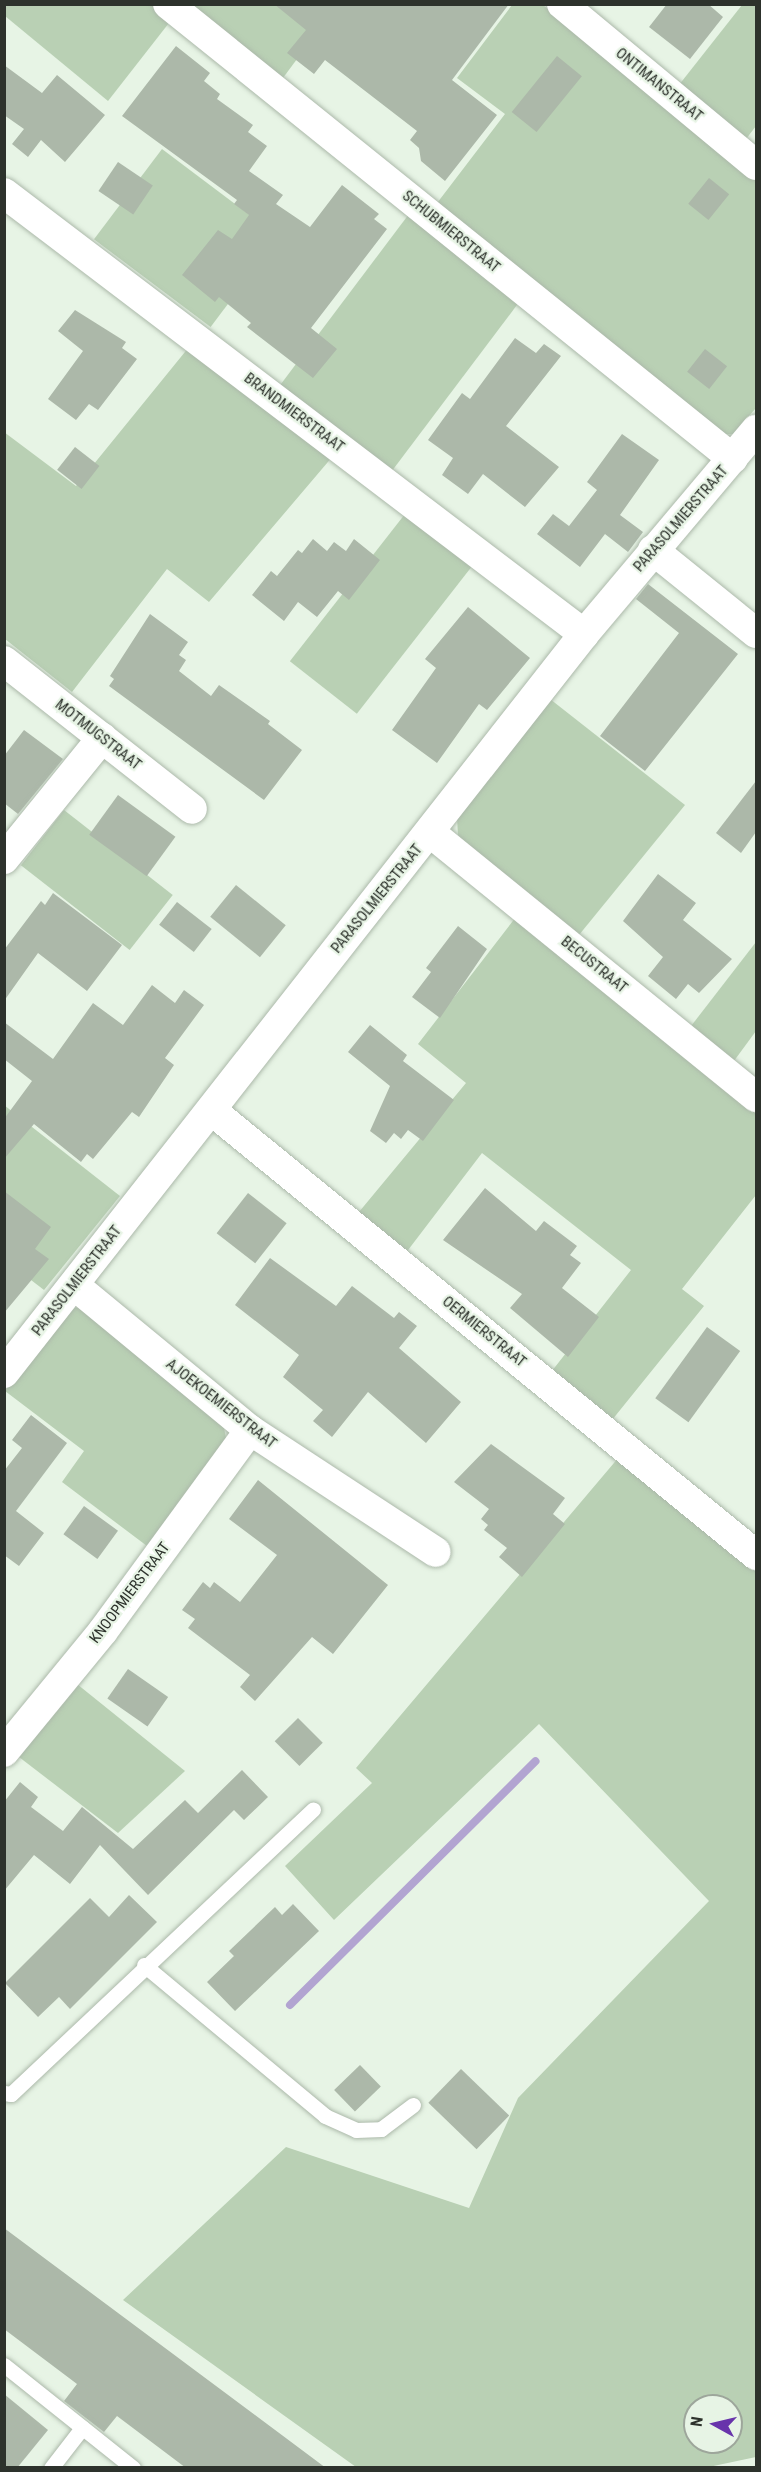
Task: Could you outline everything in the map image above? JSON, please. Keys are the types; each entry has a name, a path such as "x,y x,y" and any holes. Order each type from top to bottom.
{"street":[{"name":"SCHUBMIERSTRAAT","path":"168,4 733,459"},
{"name":"ONTIMANSTRAAT","path":"561,4 756,165"},
{"name":"BRANDMIERSTRAAT","path":"4,193 584,634"},
{"name":"PARASOLMIERSTRAAT","path":"4,1373 584,634 756,430"},
{"path":"653,550 756,633"},
{"name":"MOTMUGSTRAAT","path":"4,661 192,809"},
{"path":"4,859 102,738"},
{"name":"BECUSTRAAT","path":"430,833 756,1097"},
{"name":"OERMIERSTRAAT","path":"211,1110 756,1555"},
{"name":"AJOEKOEMIERSTRAAT","path":"74,1285 250,1430 436,1552"},
{"name":"KNOOPMIERSTRAAT","path":"4,1752 103,1631 250,1430"}],"lane":[{"path":"4,2093 11,2094 144,1965 313,1809"},
{"path":"144,1965 325,2116 356,2130 381,2129 413,2105"},
{"path":"4,2365 134,2468"},
{"path":"51,2468 82,2428"}],"green space":[{"path":"4,5 164,5 176,14 108,101 5,16"},
{"path":"183,5 337,5 280,82"},
{"path":"512,5 543,5 756,179 756,408 733,434 717,434 431,211 505,114 457,78"},
{"path":"742,5 756,5 756,126 743,143 675,90"},
{"path":"162,149 279,237 211,327 94,239"},
{"path":"409,214 522,299 387,478 274,393"},
{"path":"189,347 333,456 209,602 167,569 72,692 5,639 4,432 76,486"},
{"path":"405,514 472,566 357,714 290,661"},
{"path":"550,699 685,805 579,935 465,846 458,835 457,818"},
{"path":"64,810 173,895 130,950 21,865"},
{"path":"519,913 756,1109 756,1195 682,1289 704,1306 608,1425 548,1376 631,1270 482,1153 402,1258 354,1218 466,1083 418,1044"},
{"path":"756,942 756,1031 731,1065 688,1030"},
{"path":"4,1105 120,1196 44,1290 5,1260"},
{"path":"86,1308 223,1423 226,1438 151,1549 62,1482 84,1451 5,1391 66,1311"},
{"path":"619,1457 756,1569 756,2457 704,2468 356,2467 123,2300 286,2147 469,2208 518,2098 709,1901 539,1724 334,1920 285,1866 372,1783 356,1768"},
{"path":"72,1680 185,1771 118,1833 19,1757"}],"building":[{"path":"274,4 509,4 452,80 497,115 445,181 421,161 419,148 410,140 417,131 325,60 314,74 287,53 306,30"},
{"path":"667,4 708,4 723,17 690,59 649,27"},
{"path":"176,46 210,73 204,81 220,94 217,99 253,125 248,132 267,146 249,171 283,195 276,204 310,227 342,185 379,214 374,219 387,229 311,328 337,349 313,378 247,327 251,323 219,297 215,302 182,275 218,230 232,239 249,215 234,204 237,200 122,116"},
{"path":"557,56 582,76 537,132 512,112"},
{"path":"4,65 42,93 57,75 105,115 65,162 41,140 28,157 12,144 24,129 4,115"},
{"path":"118,162 153,185 133,215 98,191"},
{"path":"709,178 729,194 708,220 688,204"},
{"path":"75,310 126,342 122,348 137,359 98,410 89,404 76,420 48,399 83,351 58,331"},
{"path":"515,338 536,353 544,344 561,356 506,426 559,467 525,507 483,474 468,494 442,475 453,458 428,440 462,393 470,399"},
{"path":"705,349 727,366 709,389 687,372"},
{"path":"622,434 659,460 620,515 643,532 628,552 605,534 580,567 537,534 553,514 569,526 597,490 587,482"},
{"path":"75,447 99,466 82,489 57,470"},
{"path":"313,539 327,551 334,542 346,551 354,539 380,560 349,600 338,591 317,617 298,602 284,621 252,595 271,571 277,576 298,550 302,553"},
{"path":"648,584 738,654 645,771 600,736 679,633 636,599"},
{"path":"468,607 530,658 487,710 479,704 437,763 392,730 436,668 425,659"},
{"path":"150,614 188,642 179,655 186,660 179,671 211,696 219,685 270,721 268,724 302,750 264,800 109,686 114,679 110,676"},
{"path":"24,730 63,759 18,814 4,803 4,756"},
{"path":"756,781 756,832 741,853 716,833"},
{"path":"118,795 175,837 147,876 89,835"},
{"path":"658,874 696,903 683,920 732,959 699,993 688,984 676,999 648,976 663,957 623,921"},
{"path":"236,885 286,925 260,957 210,917"},
{"path":"53,893 122,945 87,991 38,953 4,1001 4,950 41,901 45,905"},
{"path":"177,902 212,929 194,952 159,925"},
{"path":"458,926 487,949 440,1018 412,997 431,972 426,968"},
{"path":"152,985 175,1003 184,990 204,1005 165,1058 174,1065 139,1117 132,1112 93,1159 87,1154 81,1162 34,1124 4,1159 4,1119 32,1081 4,1059 4,1022 53,1059 93,1003 123,1025"},
{"path":"370,1025 407,1055 403,1061 454,1100 423,1141 408,1130 401,1139 394,1133 386,1143 370,1131 390,1086 348,1052"},
{"path":"485,1188 536,1231 544,1221 577,1246 570,1255 581,1263 562,1288 599,1317 568,1357 510,1308 522,1294 443,1240"},
{"path":"4,1191 51,1227 35,1249 49,1259 4,1313"},
{"path":"248,1193 287,1223 255,1263 217,1233"},
{"path":"270,1258 336,1306 352,1286 394,1318 399,1312 417,1326 399,1348 461,1402 426,1443 368,1392 332,1437 313,1421 323,1410 283,1377 299,1355 235,1305"},
{"path":"707,1327 740,1351 688,1422 655,1398"},
{"path":"31,1415 67,1443 16,1511 44,1533 19,1566 4,1555 4,1471 22,1448 12,1440"},
{"path":"491,1444 565,1498 553,1514 565,1524 522,1577 499,1557 507,1548 484,1530 488,1525 481,1519 489,1509 454,1482"},
{"path":"258,1480 388,1585 333,1654 312,1637 255,1701 240,1687 250,1675 188,1628 195,1619 182,1610 203,1582 210,1588 214,1582 240,1602 277,1555 229,1519"},
{"path":"84,1506 118,1531 97,1559 63,1534"},
{"path":"128,1669 168,1697 147,1727 107,1698"},
{"path":"298,1718 323,1743 299,1766 275,1741"},
{"path":"242,1770 268,1797 244,1820 234,1810 148,1895 100,1845 70,1884 34,1855 4,1891 4,1802 20,1782 38,1797 31,1807 63,1831 82,1807 133,1849 185,1800 198,1813"},
{"path":"129,1895 157,1922 70,2009 59,1997 38,2017 5,1983 90,1898 109,1917"},
{"path":"293,1904 319,1931 235,2011 207,1982 234,1956 229,1951 275,1907 282,1915"},
{"path":"360,2065 381,2087 355,2112 334,2090"},
{"path":"461,2069 509,2116 477,2149 428,2103"},
{"path":"4,2228 326,2468 186,2468 117,2416 104,2432 64,2401 77,2384 4,2329"},
{"path":"4,2394 48,2430 17,2468 4,2468"}],"waterway":[{"path":"290,2005 536,1761"}]}
